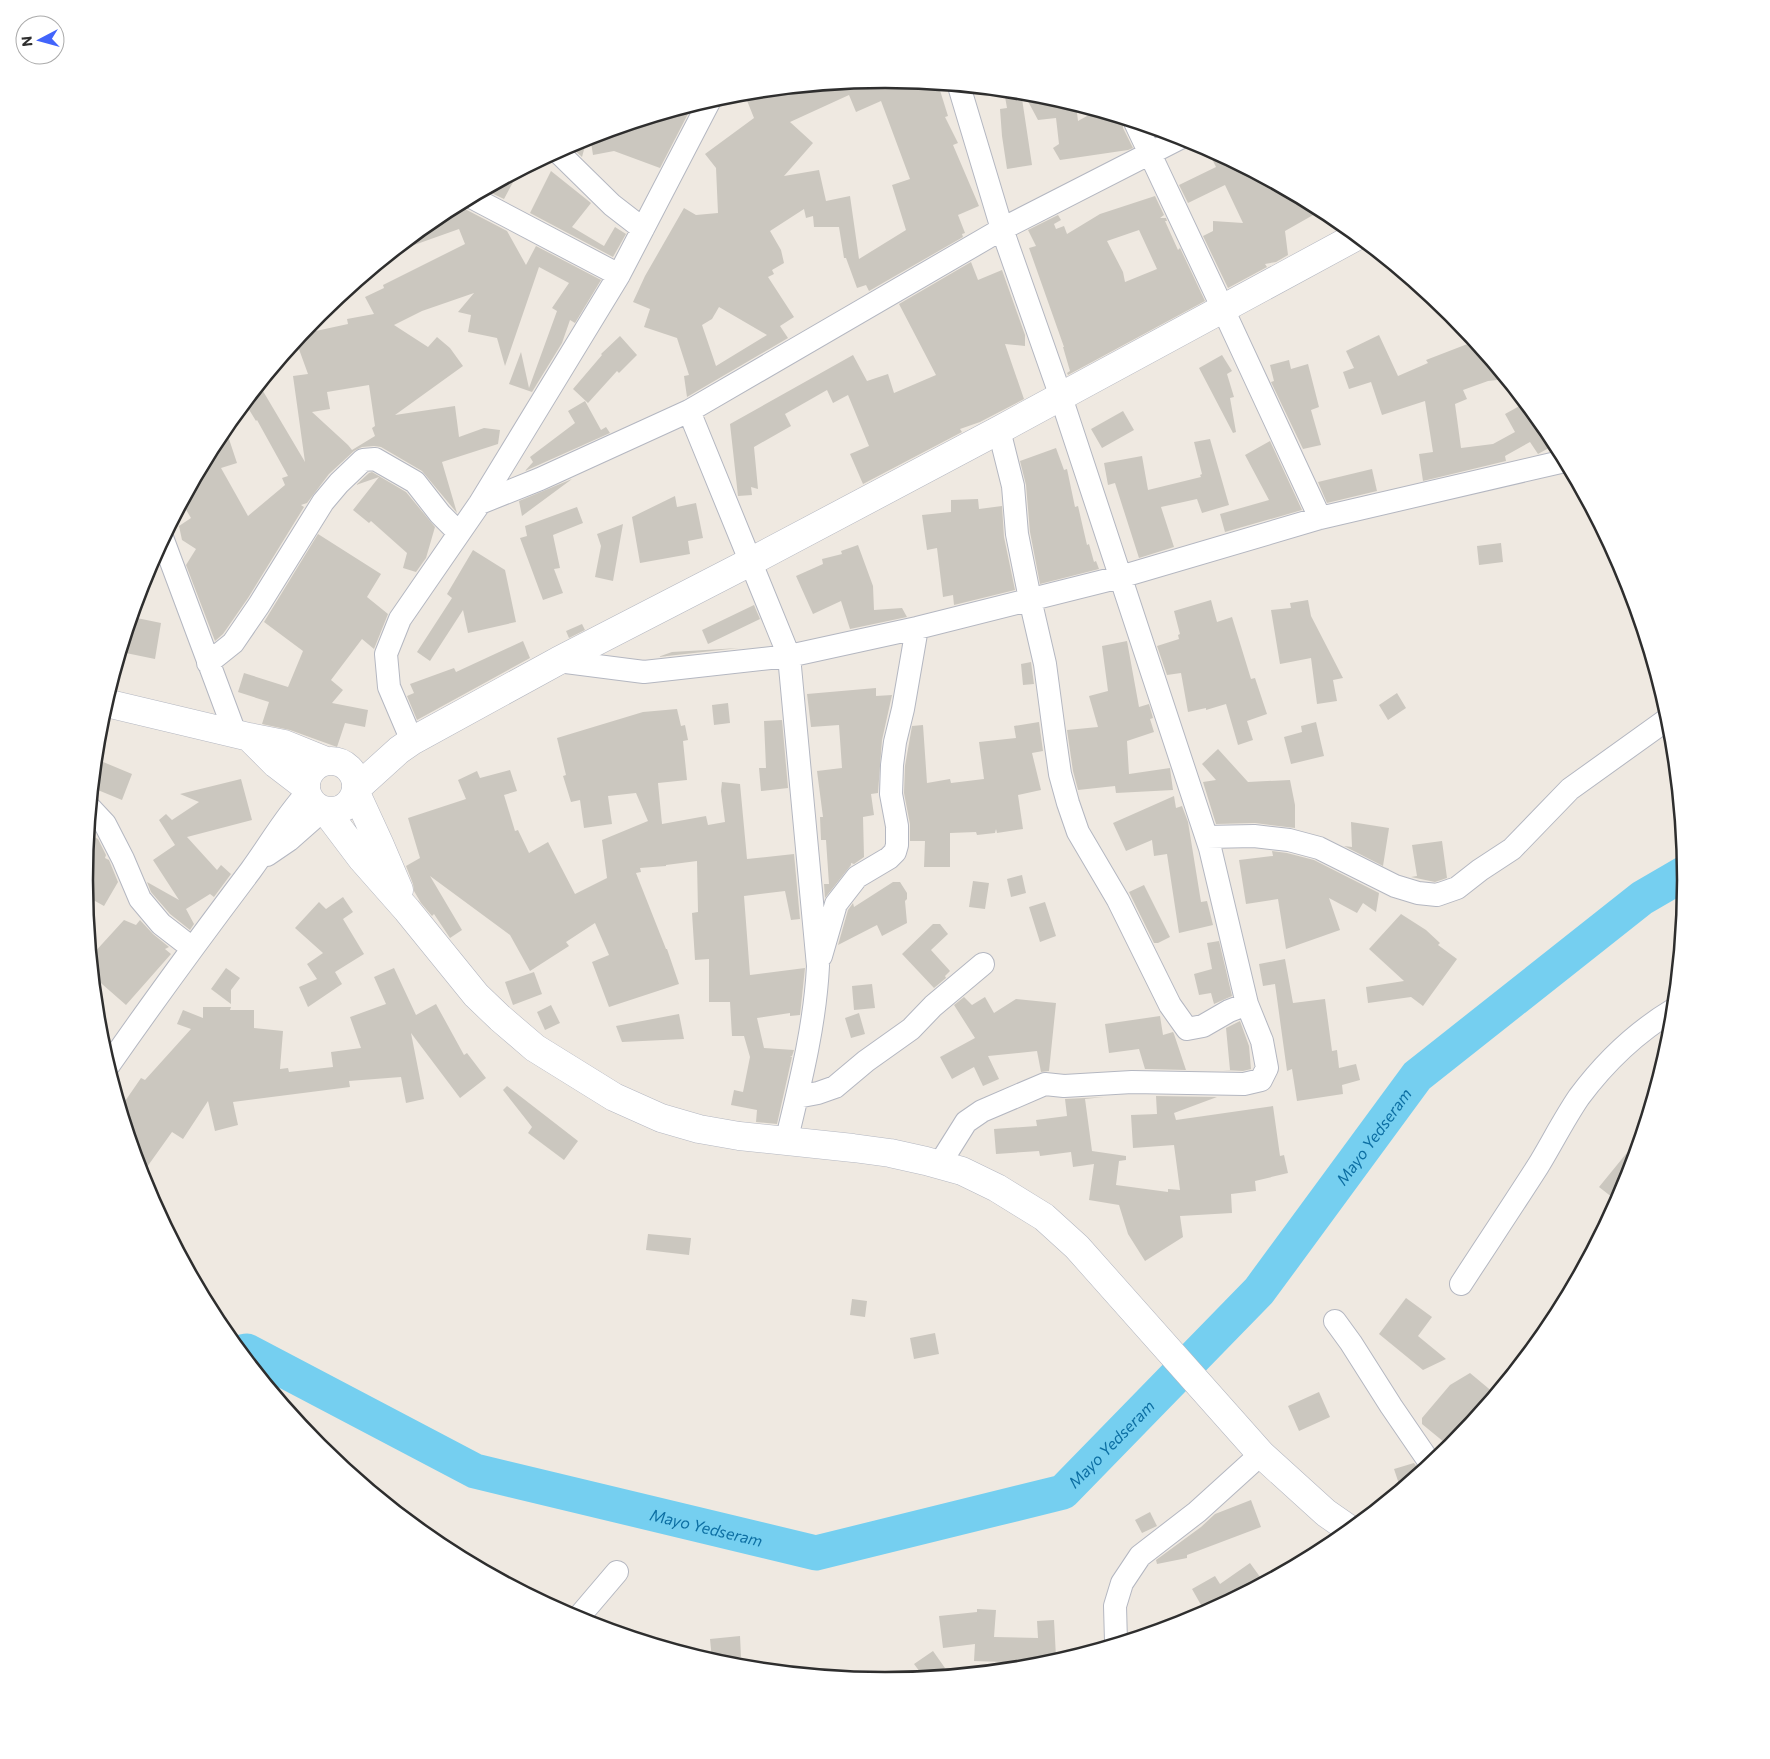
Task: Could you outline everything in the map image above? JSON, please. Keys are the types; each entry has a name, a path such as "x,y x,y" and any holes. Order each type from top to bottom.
{"street":[{"path":"939,1164 966,1122 982,1112 1046,1084 1072,1086 1132,1082 1244,1084 1261,1080 1267,1068 1262,1041 1247,1004 1207,837 1061,396 1002,229 961,91"},
{"path":"406,745 389,687 386,654 400,619 480,503 618,275 706,108"},
{"path":"1137,129 1320,518"},
{"path":"480,503 540,479 689,412 1002,229 1172,142"},
{"path":"563,157 612,205 643,229"},
{"path":"478,201 618,275"},
{"path":"406,745 330,761 314,768 307,780 315,800 338,810 344,807 349,804 356,791 406,745 558,661 999,430 1351,239"},
{"path":"689,412 752,561 789,656 818,966 811,1034 786,1142"},
{"path":"999,430 1013,486 1017,534 1045,664 1054,739 1068,803 1078,832 1118,900 1170,1005 1187,1028 1194,1029 1203,1026 1229,1011 1247,1004"},
{"path":"208,663 233,643 323,502 339,483 364,460 375,459 415,482 440,514 459,533"},
{"path":"558,661 644,672 789,656 917,628 1120,577 1320,518 1558,463"},
{"path":"166,548 208,663 242,736 315,800 476,995 535,1048 614,1097 661,1118 731,1135 890,1153 939,1164 962,1172 996,1188 1044,1217 1077,1246 1261,1454 1326,1513 1343,1525"},
{"path":"818,966 836,904 857,877 889,858 895,852 897,826 891,794 894,742 903,709 917,628"},
{"path":"113,705 242,736 284,744 330,761 342,763 354,774 356,791 407,910"},
{"path":"1207,837 1254,836 1289,840 1320,848 1395,886 1418,893 1437,894 1457,888 1512,849 1570,789 1662,723"},
{"path":"114,1058 192,948 258,861 284,820 315,800"},
{"path":"96,815 105,824 123,859 140,899 161,924 192,948"},
{"path":"797,1097 818,1093 834,1087 866,1061 911,1029 933,1006 983,964"},
{"path":"1461,1284 1538,1166 1579,1098 1607,1062 1650,1024 1665,1015"},
{"path":"1335,1321 1426,1457"},
{"path":"1116,1637 1115,1606 1122,1583 1140,1556 1198,1512 1261,1454"},
{"path":"584,1612 617,1572"}],"building":[{"path":"833,89 940,89 948,116 945,117 958,143 953,145 979,206 958,215 965,233 962,234 963,237 869,291 866,285 857,288 846,258 844,258 839,227 814,227 813,216 806,218 804,209 770,231 781,250 784,263 772,270 774,274 768,277 794,317 780,326 788,338 687,397 684,376 689,375 677,338 644,327 650,309 633,302 645,276 684,208 696,215 718,213 716,168 705,154 754,118 747,100 782,94","holes":["849,95 856,112 881,101 910,179 892,185 906,230 859,259 850,196 826,201 819,170 784,176 813,143 790,122","719,307 767,335 716,366 702,325 712,319"]},
{"path":"1005,97 1022,100 1032,165 1007,169 1000,109 1007,108"},
{"path":"1028,101 1077,111 1078,121 1090,114 1123,125 1133,148 1060,160 1053,148 1059,144 1056,118 1038,120"},
{"path":"689,112 660,168 614,151 593,155 591,144 630,130"},
{"path":"585,147 582,157 575,151"},
{"path":"1212,159 1281,194 1314,214 1285,231 1288,255 1276,262 1265,264 1267,267 1228,288 1203,236 1213,231 1213,221 1243,223 1225,185 1188,203 1179,185 1216,167"},
{"path":"551,171 591,203 572,227 604,246 615,227 626,234 613,257 530,213"},
{"path":"514,180 504,199 491,193"},
{"path":"1155,196 1164,215 1160,218 1166,218 1167,221 1165,221 1178,250 1180,248 1205,301 1068,375 1067,373 1070,371 1064,347 1029,248 1036,246 1028,230 1058,215 1061,220 1054,224 1056,229 1064,226 1067,234 1100,214","holes":["1139,230 1157,269 1125,282 1123,272 1107,241"]},
{"path":"465,209 507,231 526,265 536,246 601,280 575,323 570,320 562,343 532,392 509,384 521,352 529,388 557,311 552,308 569,283 539,267 505,366 497,338 468,332 471,315 458,312 474,293 422,311 394,325 428,347 437,337 450,348 463,366 395,415 455,406 459,437 484,428 500,430 498,444 442,462 457,513 422,471 381,447 362,447 354,451 329,474 307,503 301,505 304,507 248,598 223,634 215,641 186,565 196,549 182,540 179,526 191,518 186,509 199,483 228,436 237,463 221,468 248,516 285,485 282,478 288,476 257,420 248,409 263,390 305,462 293,376 308,374 298,348 313,332 348,324 347,319 374,314 365,297 384,288 383,285 465,244 459,229 409,247","holes":["369,385 375,426 372,428 375,436 352,450 312,412 330,409 327,392"]},
{"path":"971,262 978,280 1002,270 1025,335 1025,346 1005,344 1024,399 980,422 960,429 962,432 863,484 850,454 869,446 848,395 833,403 827,390 785,414 791,426 754,447 758,489 751,487 752,495 738,496 730,424 853,355 867,381 888,374 894,393 936,375 899,304"},
{"path":"1379,335 1398,376 1428,363 1426,360 1468,344 1499,380 1488,381 1463,390 1467,399 1455,404 1461,448 1493,444 1515,432 1505,414 1520,406 1549,448 1538,454 1530,442 1505,456 1506,461 1423,481 1419,454 1433,452 1425,401 1382,415 1371,382 1349,389 1343,372 1354,368 1346,351"},
{"path":"620,336 637,355 619,373 617,371 588,403 573,389 601,354"},
{"path":"1222,355 1232,371 1227,374 1234,397 1230,398 1236,432 1233,433 1199,368"},
{"path":"1289,360 1291,369 1308,364 1319,407 1311,410 1321,445 1303,449 1271,382 1274,381 1270,365"},
{"path":"585,401 601,430 606,427 610,433 525,471 533,462 530,457 575,423 568,411"},
{"path":"1123,411 1134,430 1102,448 1091,429"},
{"path":"1210,439 1229,505 1202,513 1197,499 1161,507 1174,547 1139,558 1115,483 1108,485 1104,463 1142,456 1148,490 1201,477 1200,475 1202,474 1194,442"},
{"path":"1270,441 1302,510 1225,532 1220,514 1269,500 1245,455"},
{"path":"1056,448 1064,470 1067,469 1075,507 1078,506 1087,545 1089,544 1094,562 1096,561 1099,569 1040,584 1030,532 1026,485 1020,461"},
{"path":"1372,469 1377,491 1327,503 1318,482"},
{"path":"372,472 406,492 435,527 426,558 416,572 403,568 407,553 371,521 369,523 353,510 379,477 356,485"},
{"path":"572,479 522,516 519,501"},
{"path":"675,496 677,507 696,503 703,538 688,541 690,554 640,563 632,517"},
{"path":"978,499 979,509 1002,506 1004,537 1015,590 954,605 953,595 943,597 937,548 927,550 922,515 951,512 951,500"},
{"path":"577,507 583,523 553,535 560,568 554,569 563,593 543,600 520,538 527,536 525,526"},
{"path":"623,524 613,581 595,577 601,546 597,534"},
{"path":"318,534 381,574 367,597 388,614 374,649 362,639 331,680 343,690 332,703 368,710 365,727 345,723 337,747 290,730 262,724 269,702 238,692 244,673 288,687 303,651 264,622"},
{"path":"1501,543 1503,562 1479,565 1477,546"},
{"path":"858,545 873,586 874,610 902,608 907,617 850,629 841,601 813,614 796,576 823,564 822,559 842,554 841,551"},
{"path":"473,550 505,570 516,622 468,633 463,610 430,661 417,652 452,598 447,594"},
{"path":"1211,600 1217,622 1232,617 1251,679 1255,678 1267,714 1247,721 1253,740 1238,745 1226,704 1206,710 1206,708 1188,712 1181,673 1167,675 1157,646 1179,639 1178,635 1180,634 1174,611"},
{"path":"1308,600 1311,616 1343,678 1333,680 1337,701 1317,704 1311,658 1280,664 1271,610 1291,608 1290,603"},
{"path":"754,605 760,619 708,644 702,630"},
{"path":"138,618 161,623 155,659 127,653"},
{"path":"582,624 585,630 569,638 566,631"},
{"path":"523,641 530,658 417,720 407,696 414,693 410,684 454,668 456,672"},
{"path":"1127,641 1139,707 1149,704 1153,718 1150,719 1154,732 1127,741 1129,774 1170,768 1173,790 1116,793 1115,786 1078,790 1067,730 1098,727 1089,696 1108,691 1102,646"},
{"path":"739,648 658,657 672,652"},
{"path":"1031,662 1034,684 1023,685 1021,664"},
{"path":"876,688 876,696 892,695 882,740 878,793 871,794 874,815 863,817 864,857 854,864 851,863 825,898 824,884 829,884 826,840 821,840 820,817 823,817 817,771 842,768 839,725 811,727 807,694"},
{"path":"1397,693 1406,708 1388,720 1379,705"},
{"path":"728,703 730,723 714,725 712,705"},
{"path":"677,709 681,726 685,725 688,740 683,741 687,780 658,783 662,824 706,816 708,825 725,822 721,791 722,782 740,784 747,859 794,854 800,919 791,920 785,891 744,896 750,975 805,968 800,1015 790,1016 790,1013 757,1018 764,1048 794,1050 790,1057 792,1057 777,1124 756,1122 757,1110 731,1105 734,1090 743,1092 750,1057 744,1036 732,1036 730,1002 709,1002 709,959 695,960 692,913 698,912 697,861 640,868 641,872 636,873 679,984 609,1007 592,962 609,955 595,923 566,942 569,946 530,971 510,935 430,876 462,930 450,938 434,914 432,916 421,903 414,891 406,866 420,858 408,818 466,799 458,780 477,771 480,778 510,770 517,791 504,795 515,831 518,830 529,853 548,842 575,894 607,878 602,840 648,821 636,793 608,796 612,824 584,828 580,800 571,802 563,776 566,775 557,738 643,712"},
{"path":"782,720 788,788 761,791 759,768 766,768 764,721"},
{"path":"1039,722 1043,751 1032,753 1041,790 1018,795 1023,829 997,833 996,829 995,833 977,835 976,832 950,833 950,867 924,867 925,841 910,841 910,824 904,793 905,766 912,726 923,725 927,783 950,779 951,783 984,779 979,742 1016,738 1014,726"},
{"path":"1316,722 1324,756 1291,764 1284,737 1302,732 1301,726"},
{"path":"1218,749 1248,782 1290,780 1295,805 1295,828 1255,823 1216,824 1203,782 1216,780 1202,764"},
{"path":"102,762 132,774 122,800 99,790"},
{"path":"241,779 252,820 187,837 217,870 221,865 231,874 214,897 210,894 186,909 194,924 190,930 170,914 151,892 147,882 179,900 153,860 175,845 159,820 166,814 172,820 199,802 180,794"},
{"path":"1174,796 1176,808 1182,806 1188,822 1201,902 1207,901 1213,925 1179,933 1167,854 1154,856 1152,840 1126,851 1113,823"},
{"path":"1351,822 1389,828 1383,866 1344,846 1352,847"},
{"path":"95,837 98,839 106,855 105,858 109,860 118,882 104,906 94,900"},
{"path":"1442,841 1447,878 1435,882 1411,877 1417,876 1412,845"},
{"path":"1272,851 1314,860 1379,893 1376,912 1363,903 1357,913 1329,898 1340,930 1286,949 1278,899 1246,904 1239,860 1273,856"},
{"path":"1022,875 1026,893 1011,897 1007,879"},
{"path":"973,881 989,883 985,909 969,907"},
{"path":"893,882 900,882 907,893 905,901 907,923 882,936 877,925 838,945 848,910 853,903 854,907"},
{"path":"1144,885 1170,937 1158,943 1154,943 1129,892"},
{"path":"343,897 353,912 343,919 364,954 335,972 342,984 308,1007 299,987 317,979 307,964 323,953 295,928 319,902 326,909"},
{"path":"1045,902 1056,936 1040,942 1029,907"},
{"path":"1401,914 1426,930 1440,943 1438,945 1457,959 1423,1006 1411,997 1368,1003 1366,987 1404,981 1369,949"},
{"path":"124,920 136,925 140,920 169,947 165,949 171,954 126,1005 100,982 97,950"},
{"path":"933,924 940,924 948,934 931,950 950,971 945,976 946,978 934,988 902,954"},
{"path":"1219,941 1232,996 1214,1004 1211,993 1199,995 1194,974 1212,969 1207,943"},
{"path":"1285,959 1293,1003 1325,999 1332,1051 1337,1050 1339,1068 1356,1064 1360,1080 1342,1085 1343,1094 1297,1101 1292,1069 1287,1071 1275,984 1263,986 1259,964"},
{"path":"226,968 240,978 231,990 231,1004 211,989"},
{"path":"394,968 416,1015 436,1004 464,1055 467,1053 486,1078 460,1098 411,1033 424,1099 406,1103 401,1077 349,1081 350,1087 233,1102 238,1125 215,1131 208,1101 183,1139 172,1132 147,1167 125,1101 141,1078 145,1080 191,1029 177,1024 183,1010 203,1018 203,1007 231,1007 230,1010 254,1010 254,1028 283,1031 280,1069 288,1068 289,1072 333,1067 331,1052 361,1048 350,1017 386,1004 374,977"},
{"path":"534,972 542,994 513,1005 505,982"},
{"path":"872,984 875,1008 854,1010 852,986"},
{"path":"964,997 972,1005 985,997 994,1013 1016,999 1056,1003 1049,1071 1041,1072 1037,1051 988,1056 999,1079 983,1086 974,1067 952,1079 940,1057 975,1038 954,1005"},
{"path":"551,1005 560,1023 545,1030 537,1012"},
{"path":"859,1013 865,1034 851,1038 845,1018"},
{"path":"679,1014 684,1039 622,1042 616,1026"},
{"path":"1160,1016 1163,1035 1173,1032 1186,1070 1145,1069 1139,1049 1109,1053 1105,1024"},
{"path":"1240,1021 1249,1046 1251,1069 1243,1071 1223,1070 1230,1070 1226,1028"},
{"path":"507,1086 578,1141 564,1160 528,1133 532,1127 503,1090"},
{"path":"1156,1096 1217,1097 1174,1113 1176,1120 1273,1106 1280,1156 1284,1155 1288,1173 1255,1181 1256,1191 1231,1194 1232,1213 1180,1216 1183,1237 1145,1261 1128,1234 1119,1205 1089,1200 1094,1164 1073,1167 1071,1152 1040,1156 1039,1151 996,1154 994,1129 1037,1126 1036,1120 1067,1116 1065,1099 1104,1097 1085,1099 1092,1151 1126,1156 1126,1160 1119,1161 1116,1185 1168,1192 1168,1189 1180,1190 1174,1145 1133,1148 1131,1115 1157,1114"},
{"path":"1629,1150 1611,1196 1599,1187"},
{"path":"648,1234 691,1238 689,1255 646,1250"},
{"path":"1406,1298 1432,1317 1418,1336 1446,1359 1423,1370 1379,1334"},
{"path":"852,1299 867,1301 865,1317 850,1315"},
{"path":"935,1333 939,1354 914,1359 910,1338"},
{"path":"1470,1373 1490,1390 1443,1442 1422,1424 1422,1418 1450,1385"},
{"path":"1319,1392 1330,1417 1299,1431 1288,1406"},
{"path":"1414,1463 1416,1466 1398,1482 1394,1469"},
{"path":"1251,1500 1261,1527 1187,1555 1187,1558 1157,1564 1156,1560 1201,1527 1215,1514"},
{"path":"1150,1512 1157,1526 1142,1533 1135,1520"},
{"path":"1250,1563 1260,1577 1201,1605 1192,1589 1215,1576 1220,1584"},
{"path":"977,1609 996,1610 994,1637 1038,1638 1037,1621 1054,1620 1056,1653 1005,1662 974,1661 975,1644 943,1648 939,1616 977,1612"},
{"path":"740,1636 741,1657 711,1652 710,1639"},
{"path":"933,1651 945,1668 919,1671 914,1664"}],"waterway":[{"name":"Mayo Yedseram","path":"250,1353 475,1471 816,1553 1063,1492 1259,1291 1417,1076 1642,898 1677,878"}]}
